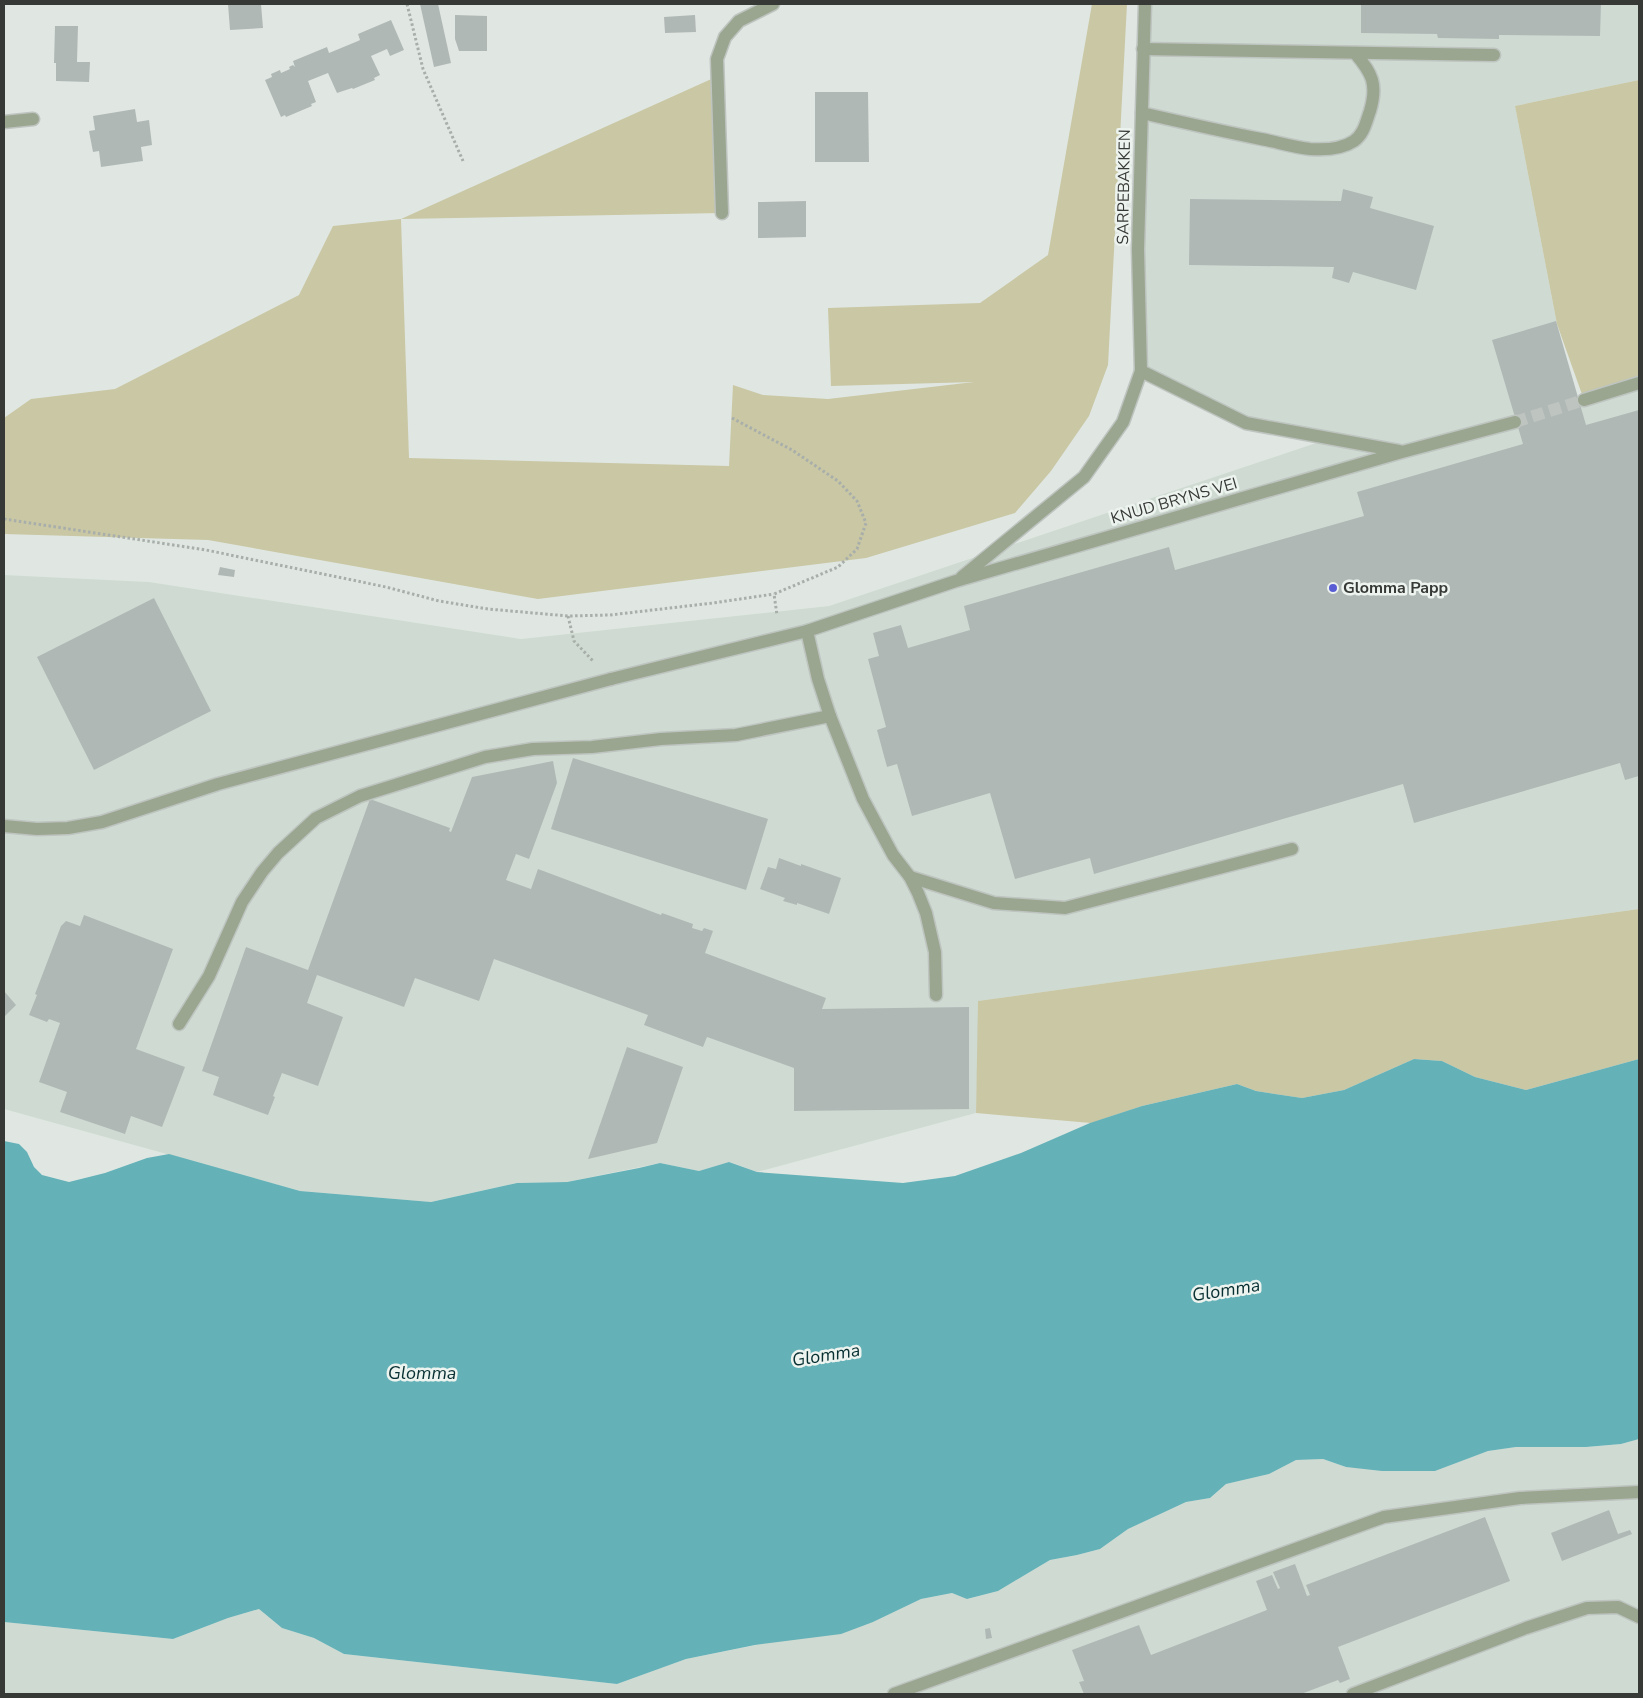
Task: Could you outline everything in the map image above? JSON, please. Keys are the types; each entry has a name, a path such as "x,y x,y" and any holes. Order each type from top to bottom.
{"street":[{"path":"722,212 717,59 725,38 738,22 774,4"},
{"name":"SARPEBAKKEN","path":"956,581 1084,477 1123,422 1141,371 1138,249 1145,4"},
{"path":"1143,49 1494,54"},
{"path":"1142,113 1310,149 1340,147 1354,141 1360,135 1373,101 1373,78 1355,53"},
{"path":"4,122 33,119"},
{"path":"1141,371 1246,423 1402,452"},
{"path":"1584,400 1639,383"},
{"name":"KNUD BRYNS VEI","path":"4,826 45,829 68,828 102,822 218,784 611,679 807,631 956,581 1402,452 1516,422"},
{"path":"807,631 818,679 830,716 863,798 893,855 910,877 926,913 935,952 936,995"},
{"path":"179,1024 209,976 242,902 262,872 278,853 316,818 360,796 485,757 533,749 592,747 661,739 736,735 830,716"},
{"path":"910,877 994,903 1065,908 1292,849"},
{"path":"894,1694 1384,1517 1520,1498 1639,1492"},
{"path":"1353,1694 1526,1628 1587,1608 1618,1607 1639,1617"}],"path":[{"path":"407,4 423,69 463,161"},
{"path":"4,519 206,550 386,587 439,602 488,609 568,616 610,615 774,594 838,567 857,550 866,524 857,501 838,481 792,450 732,418"},
{"path":"774,594 780,638"},
{"path":"568,616 574,641 611,679"}],"shaded area":[{"path":"1092,4 1127,4 1108,365 1089,416 1051,471 1015,513 866,558 538,599 208,540 4,534 4,418 31,399 115,389 299,295 333,226 401,219 409,458 729,466 733,385 763,395 828,399 974,382 831,386 828,308 980,303 1048,255"},
{"path":"1145,4 1639,4 1639,80 1515,106 1557,324 1496,344 1509,390 1584,400 1639,383 1639,909 979,1001 976,1113 757,1172 730,1162 699,1171 660,1163 567,1182 517,1183 431,1202 359,1196 300,1191 4,1109 4,575 149,582 521,639 829,606 1328,439 1246,423 1141,371"},
{"path":"718,76 722,213 401,219"},
{"path":"1639,80 1639,383 1584,400 1557,324 1515,106"},
{"path":"1639,909 1639,1059 1526,1090 1475,1077 1442,1061 1414,1059 1344,1090 1302,1098 1256,1091 1237,1084 1142,1106 1091,1123 976,1113 978,1001"},
{"path":"1639,1439 1639,1694 4,1694 4,1622 173,1639 228,1618 259,1609 282,1628 314,1638 344,1654 617,1684 686,1659 873,1622 921,1599 952,1593 968,1599 998,1591 1050,1560 1100,1549 1128,1529 1186,1502 1210,1498 1226,1484 1269,1474 1296,1460 1323,1459 1346,1467 1435,1471 1488,1451 1516,1447 1586,1447 1621,1444"}],"water":[{"name":"Glomma","path":"1414,1059 1442,1061 1475,1077 1526,1090 1639,1059 1639,1439 1621,1444 1586,1447 1516,1447 1488,1451 1435,1471 1382,1471 1346,1467 1323,1459 1296,1460 1269,1474 1226,1484 1210,1498 1186,1502 1128,1529 1100,1549 1050,1560 998,1591 967,1599 952,1593 921,1599 873,1622 841,1634 755,1645 686,1659 617,1684 344,1654 314,1638 282,1628 259,1609 228,1618 173,1639 4,1622 4,1141 19,1144 27,1152 34,1167 42,1175 69,1182 105,1173 147,1158 169,1154 300,1191 431,1202 517,1183 567,1182 660,1163 699,1171 729,1162 757,1172 903,1183 955,1176 1021,1153 1090,1123 1142,1106 1237,1084 1256,1091 1302,1098 1344,1090"}],"building":[{"path":"228,4 261,4 263,28 230,30"},
{"path":"420,4 438,4 451,63 434,67"},
{"path":"1361,4 1601,4 1600,36 1499,35 1499,39 1438,38 1437,34 1361,33"},
{"path":"455,15 487,16 487,51 459,51 455,39"},
{"path":"695,15 696,32 665,33 664,17"},
{"path":"391,20 404,50 390,56 387,49 371,56 380,75 374,78 375,80 337,93 328,73 308,81 316,102 311,104 312,106 286,117 285,115 281,117 265,80 272,77 271,74 280,70 281,73 290,69 289,67 293,65 295,67 293,61 327,47 329,53 358,41 360,40 358,34"},
{"path":"55,26 78,26 77,62 90,62 89,82 56,81 56,63 54,63"},
{"path":"815,92 868,92 869,162 815,162"},
{"path":"135,109 137,122 149,120 152,145 141,147 143,161 101,167 99,151 93,152 89,131 95,130 93,116"},
{"path":"1343,189 1373,197 1370,208 1434,226 1416,290 1353,272 1349,283 1332,278 1334,267 1189,265 1190,199 1341,201"},
{"path":"806,201 806,237 758,238 758,202"},
{"name":"Glomma Papp","path":"1556,321 1586,425 1639,410 1639,776 1625,780 1620,763 1414,823 1403,784 1094,874 1090,858 1015,879 990,793 912,816 897,764 887,767 877,730 886,727 868,659 879,656 873,633 901,625 908,648 970,630 964,606 1169,547 1175,570 1364,516 1357,492 1523,444 1492,340"},
{"path":"220,567 235,570 234,577 218,575"},
{"path":"154,598 211,711 94,770 37,657"},
{"path":"573,758 768,819 746,890 551,829"},
{"path":"553,761 557,783 529,859 516,854 506,880 531,889 538,869 661,915 662,913 693,924 692,928 702,931 704,928 713,931 705,953 826,998 822,1009 969,1007 969,1109 794,1111 794,1068 707,1037 703,1047 644,1025 648,1015 494,959 479,1001 415,978 404,1007 317,975 307,1003 343,1017 318,1086 282,1073 268,1115 213,1095 219,1077 202,1071 246,947 308,970 370,799 450,828 449,831 451,832 472,777"},
{"path":"779,858 841,878 829,914 797,903 797,905 783,901 785,898 760,889 768,867 776,869"},
{"path":"84,915 173,949 136,1049 185,1067 162,1127 131,1116 125,1134 60,1112 67,1092 39,1082 60,1023 49,1019 47,1022 29,1015 61,926 66,921 80,926"},
{"path":"4,991 16,1005 4,1017"},
{"path":"627,1047 683,1067 657,1143 588,1159"},
{"path":"1609,1510 1618,1534 1630,1530 1632,1534 1562,1561 1551,1533"},
{"path":"1485,1517 1510,1581 1338,1647 1350,1679 1340,1683 1338,1680 1301,1694 1084,1694 1079,1682 1084,1681 1072,1650 1139,1625 1151,1655 1267,1610 1256,1581 1272,1575 1278,1589 1280,1588 1273,1572 1295,1564 1307,1596 1310,1595 1306,1585"},
{"path":"990,1628 992,1638 986,1639 985,1629"}],"tunnel":[{"path":"1515,422 1584,400"}],"place":[{"name":"Glomma Papp","path":"1333,588"}]}
